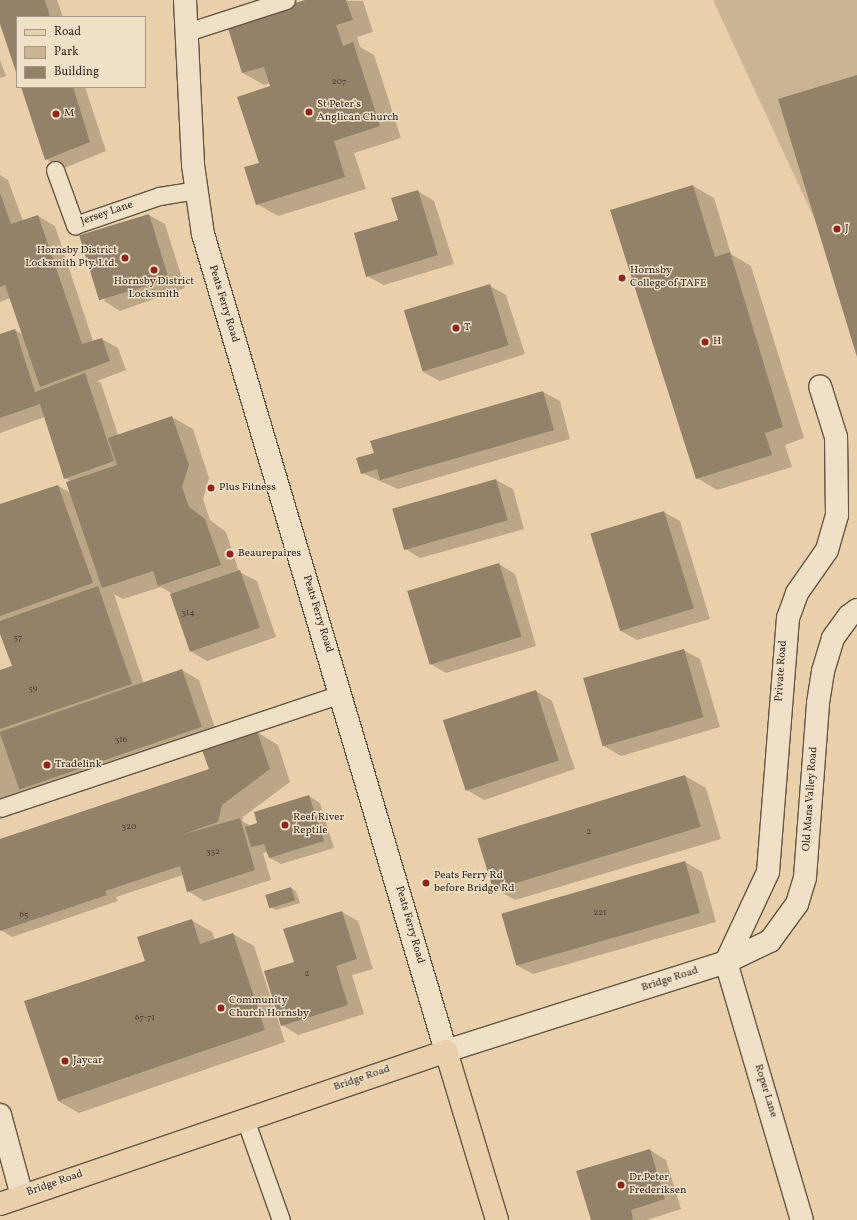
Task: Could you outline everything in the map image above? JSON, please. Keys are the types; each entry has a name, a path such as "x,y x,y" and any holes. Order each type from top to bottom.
{"main road":[{"name":"Bridge Road","path":"0,1204 446,1051"},
{"name":"Peats Ferry Road","path":"446,1051 497,1220"}],"street":[{"name":"Peats Ferry Road","path":"185,0 195,190 211,264 446,1051"},
{"name":"Private Road","path":"726,962 768,872 788,618 797,593 827,550 837,515 836,437 820,386"},
{"name":"Old Mans Valley Road","path":"726,962 770,941 797,904 805,877 818,703 823,671 833,638 849,616 857,610"},
{"name":"Bridge Road","path":"446,1051 726,962"},
{"name":"Roper Lane","path":"726,962 802,1220"},
{"path":"0,1115 22,1196"}],"lane":[{"path":"187,32 286,0"},
{"name":"Jersey Lane","path":"55,170 75,225 159,196 195,190"},
{"path":"0,808 340,694"},
{"path":"245,1119 279,1219"}],"green space":[{"path":"713,0 857,0 857,311"}],"building":[{"path":"0,0 45,0 50,16 16,16 16,72 0,24"},
{"name":"St Peter's Anglican Church","path":"305,0 346,0 353,20 336,25 343,46 353,42 380,126 334,141 345,177 256,205 244,167 259,163 237,97 270,86 264,67 242,73 227,25"},
{"name":"J","path":"857,75 857,357 778,99"},
{"name":"M","path":"21,88 73,88 90,142 45,160"},
{"name":"H","path":"693,185 715,257 730,252 783,427 765,433 772,455 696,479 610,210"},
{"path":"418,190 438,255 366,277 354,233 398,220 391,198"},
{"path":"0,193 11,224 38,215 82,344 102,338 110,361 40,387 5,285 0,287"},
{"name":"Hornsby District Locksmith Pty. Ltd.","path":"149,214 169,279 99,300 79,235"},
{"name":"T","path":"490,284 509,345 423,372 404,310"},
{"path":"15,329 35,392 85,373 114,461 64,479 40,404 0,418 0,334"},
{"path":"543,391 554,430 380,480 377,469 361,474 356,458 374,453 370,441"},
{"path":"172,416 189,465 182,487 189,507 205,519 221,565 158,586 153,571 102,588 66,482 117,465 108,438"},
{"path":"496,479 508,520 404,550 392,509"},
{"path":"58,485 93,583 0,616 0,504"},
{"path":"664,511 694,609 620,631 590,534"},
{"path":"499,563 522,637 430,665 407,591"},
{"path":"240,570 260,628 190,652 170,594"},
{"path":"98,586 132,684 0,729 0,670 12,666 0,634 0,621"},
{"path":"684,649 704,717 603,746 583,678"},
{"name":"Tradelink","path":"182,669 202,727 19,790 0,732"},
{"path":"536,690 559,760 466,791 443,720"},
{"path":"257,731 270,769 222,805 218,822 181,835 240,818 255,870 187,892 180,866 105,891 107,895 0,931 0,839 209,769 202,750"},
{"path":"685,775 701,827 493,890 477,838"},
{"name":"Reef River Reptile","path":"309,795 324,841 269,858 264,844 251,847 245,827 257,823 254,812"},
{"path":"685,861 700,913 516,966 501,914"},
{"path":"291,887 295,900 269,908 265,895"},
{"path":"342,911 357,959 336,966 348,1005 281,1026 264,971 294,962 283,929"},
{"path":"192,919 200,944 233,933 265,1030 58,1101 24,1001 145,961 137,937"},
{"name":"Dr.Peter Frederiksen","path":"650,1149 665,1199 631,1210 633,1220 591,1220 576,1171"}],"place":[{"name":"St Peter's Anglican Church","path":"309,112"},
{"name":"M","path":"56,114"},
{"name":"J","path":"837,229"},
{"name":"Hornsby District Locksmith Pty. Ltd.","path":"125,258"},
{"name":"Hornsby District Locksmith","path":"154,270"},
{"name":"Hornsby College of TAFE","path":"622,278"},
{"name":"T","path":"456,328"},
{"name":"H","path":"705,342"},
{"name":"Plus Fitness","path":"211,488"},
{"name":"Beaurepaires","path":"230,554"},
{"name":"Tradelink","path":"47,765"},
{"name":"Reef River Reptile","path":"285,825"},
{"name":"Peats Ferry Rd before Bridge Rd","path":"426,883"},
{"name":"Community Church Hornsby","path":"221,1008"},
{"name":"Jaycar","path":"65,1061"},
{"name":"Dr.Peter Frederiksen","path":"621,1185"}]}
